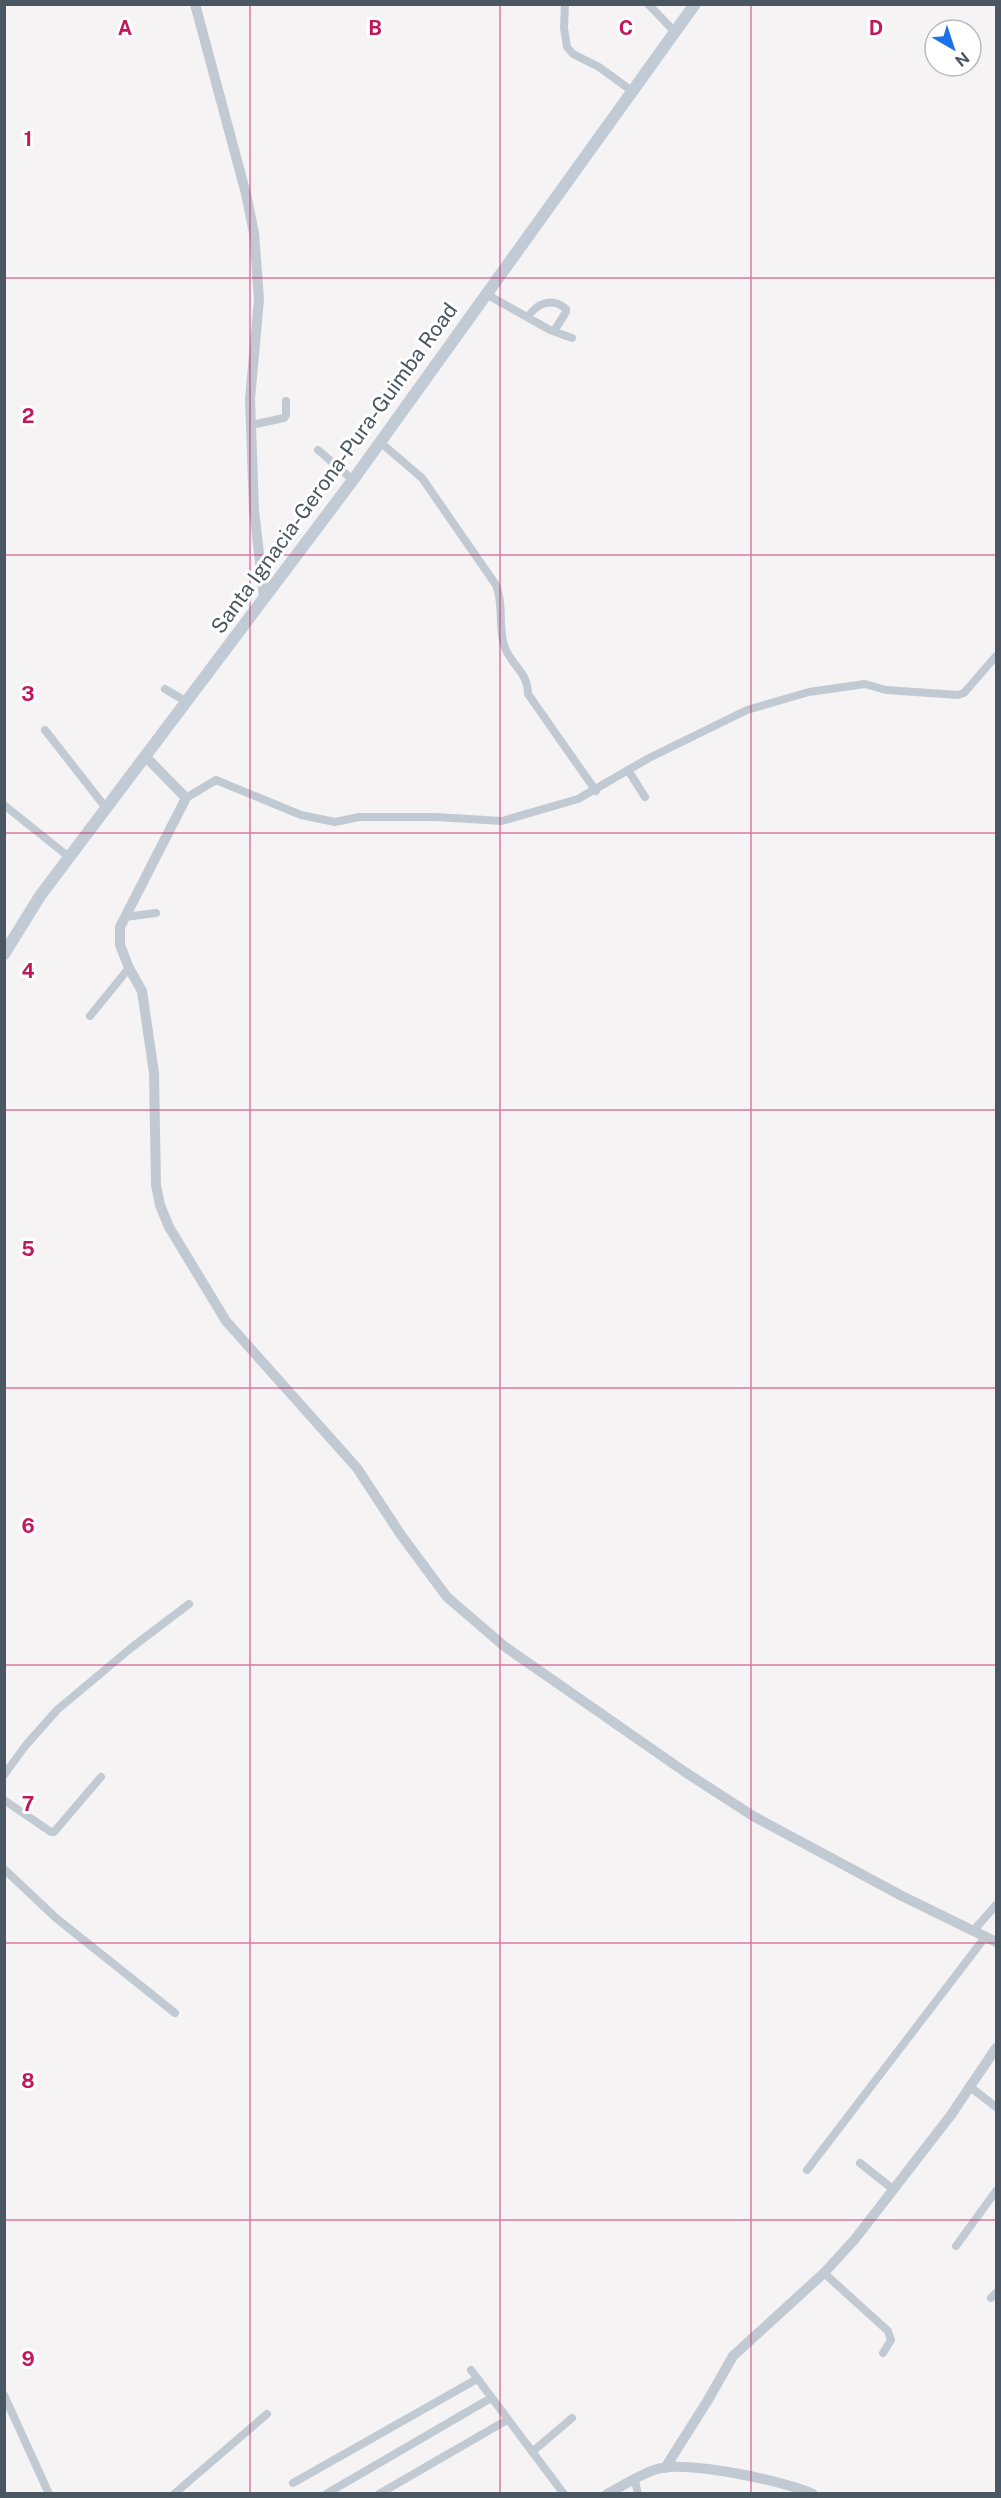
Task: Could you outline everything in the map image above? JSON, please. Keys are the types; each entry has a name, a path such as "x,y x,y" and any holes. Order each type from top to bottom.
{"main road":[{"name":"Santa Ignacia-Gerona-Pura-Guimba Road","path":"4,954 35,904 69,857 353,480 695,4"}],"street":[{"path":"195,4 199,27 246,194 254,233 259,299 250,399 254,510 264,597"},
{"path":"566,4 564,28 567,47 573,54 599,67 632,91"},
{"path":"648,4 675,32"},
{"path":"486,294 554,332 572,338"},
{"path":"528,317 538,305 551,302 561,305 566,312 554,332"},
{"path":"251,425 284,418 286,401"},
{"path":"380,442 422,478 496,585 500,594 500,627 504,648 529,683 528,694 596,791"},
{"path":"318,450 353,480"},
{"path":"996,656 964,693 958,695 886,690 865,684 809,692 747,710 628,770 579,799 502,821 436,817 359,817 335,822 301,815 216,780 186,798 120,927 119,937 129,968 142,990 153,1073 156,1185 160,1205 169,1227 226,1322 357,1468 400,1535 447,1597 504,1646 685,1773 753,1816 996,1942"},
{"path":"165,689 187,702"},
{"path":"45,730 106,808"},
{"path":"146,757 186,798"},
{"path":"628,770 645,796"},
{"path":"4,805 69,857"},
{"path":"125,917 156,914"},
{"path":"90,1016 129,968"},
{"path":"4,1775 26,1745 57,1710 131,1648 189,1605"},
{"path":"4,1800 54,1832 101,1777"},
{"path":"4,1869 56,1918 175,2013"},
{"path":"972,1931 996,1905"},
{"path":"807,2170 986,1936"},
{"path":"665,2468 708,2400 732,2356 824,2273 855,2239 951,2115 996,2048"},
{"path":"969,2086 996,2107"},
{"path":"860,2163 894,2190"},
{"path":"956,2246 996,2191"},
{"path":"824,2273 888,2331 891,2340 882,2353"},
{"path":"471,2370 564,2493"},
{"path":"292,2483 477,2379"},
{"path":"4,2395 49,2493"},
{"path":"326,2493 491,2398"},
{"path":"174,2493 267,2414"},
{"path":"532,2452 572,2418"},
{"path":"379,2493 507,2420"},
{"path":"607,2493 633,2486 657,2469 665,2468 700,2469 767,2479 813,2493"},
{"path":"633,2486 638,2493"}]}
